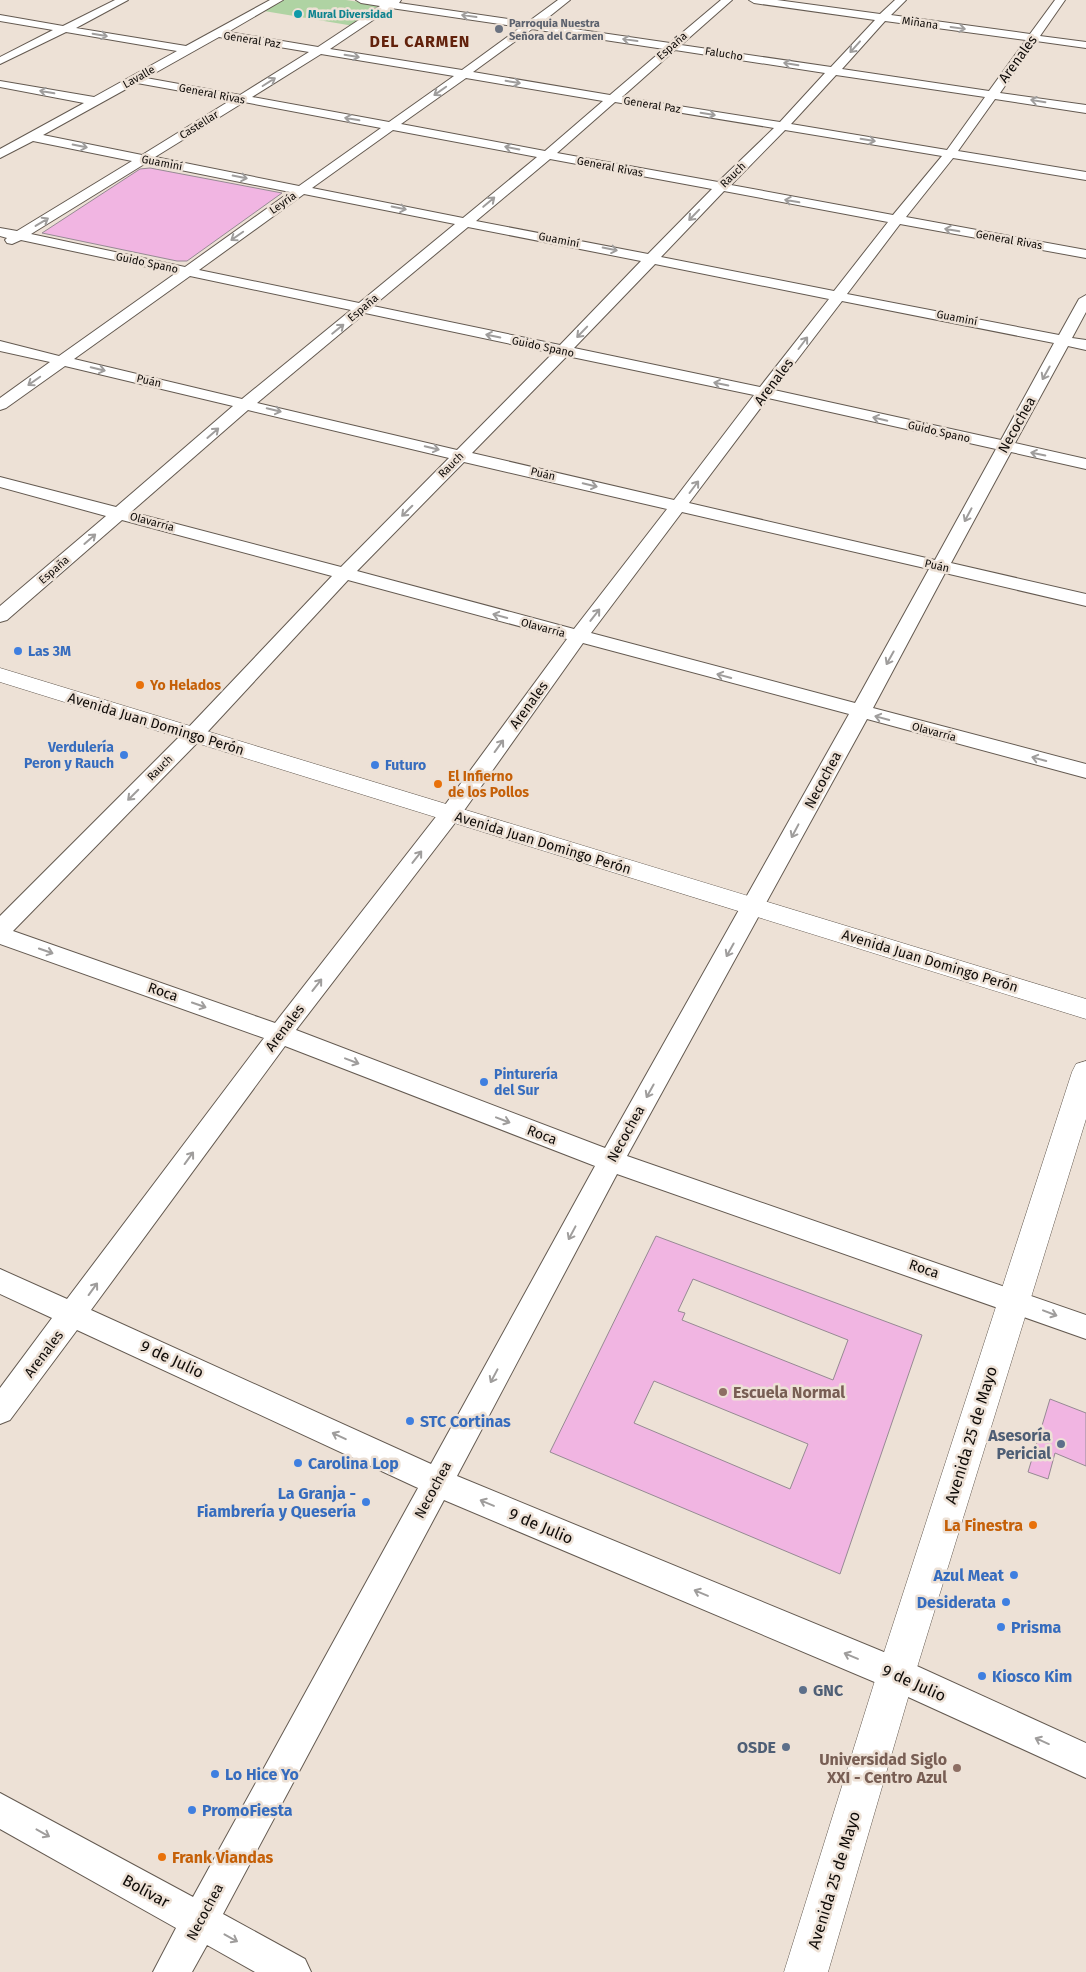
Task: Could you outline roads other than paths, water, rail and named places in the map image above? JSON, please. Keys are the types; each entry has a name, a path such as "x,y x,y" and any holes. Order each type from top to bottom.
{"main road":[{"name":"Avenida Juan Domingo Perón","path":"0,676 1086,1009"},
{"name":"Avenida 25 de Mayo","path":"806,1972 896,1674 1086,1072"}],"street":[{"path":"0,61 123,0"},
{"name":"Falucho","path":"361,0 392,2 530,25 1086,109"},
{"name":"Leyría","path":"0,405 464,74 564,0"},
{"name":"España","path":"0,616 247,403 547,154 727,0"},
{"name":"Miñana","path":"754,0 1086,45"},
{"name":"Rauch","path":"0,930 192,736 343,574 461,456 720,188 783,126 882,18 902,0"},
{"name":"Arenales","path":"0,1411 74,1314 280,1034 450,814 578,637 766,393 896,220 950,154 1060,0"},
{"path":"254,1 274,2"},
{"name":"Lavalle","path":"0,154 274,2"},
{"name":"Castellar","path":"0,247 319,51 388,7 392,2"},
{"path":"0,18 188,50"},
{"name":"General Paz","path":"218,34 1086,176"},
{"name":"General Rivas","path":"135,79 1086,254"},
{"path":"0,84 95,101"},
{"name":"Guaminí","path":"32,137 466,221 1086,345"},
{"name":"Guido Spano","path":"0,232 766,393 1086,464"},
{"name":"Necochea","path":"172,1972 611,1161 754,907 1086,299"},
{"name":"Puán","path":"0,346 247,403 461,456 1086,600"},
{"name":"Olavarría","path":"0,482 1086,771"},
{"name":"Roca","path":"0,935 280,1034 611,1161 1014,1300 1086,1327"},
{"name":"9 de Julio","path":"0,1281 437,1482 896,1674 1086,1761"},
{"name":"Bolívar","path":"0,1810 292,1972"}],"place":[{"name":"Mural Diversidad","path":"298,14"},
{"name":"Parroquia Nuestra Señora del Carmen","path":"499,29"},
{"name":"Las 3M","path":"18,651"},
{"name":"Yo Helados","path":"140,685"},
{"name":"Verdulería Peron y Rauch","path":"124,755"},
{"name":"Futuro","path":"375,765"},
{"name":"El Infierno de los Pollos","path":"438,784"},
{"name":"Pinturería del Sur","path":"484,1082"},
{"name":"Escuela Normal","path":"723,1392"},
{"name":"STC Cortinas","path":"410,1421"},
{"name":"Asesoría Pericial","path":"1061,1444"},
{"name":"Carolina Lop","path":"298,1463"},
{"name":"La Granja - Fiambrería y Quesería","path":"366,1502"},
{"name":"La Finestra","path":"1033,1525"},
{"name":"Azul Meat","path":"1014,1575"},
{"name":"Desiderata","path":"1006,1602"},
{"name":"Prisma","path":"1001,1627"},
{"name":"Kiosco Kim","path":"982,1676"},
{"name":"GNC","path":"803,1690"},
{"name":"OSDE","path":"786,1747"},
{"name":"Universidad Siglo XXI - Centro Azul","path":"957,1768"},
{"name":"Lo Hice Yo","path":"215,1774"},
{"name":"PromoFiesta","path":"192,1810"},
{"name":"Frank Viandas","path":"162,1857"}],"district":[{"name":"DEL CARMEN","path":"420,41"}]}
